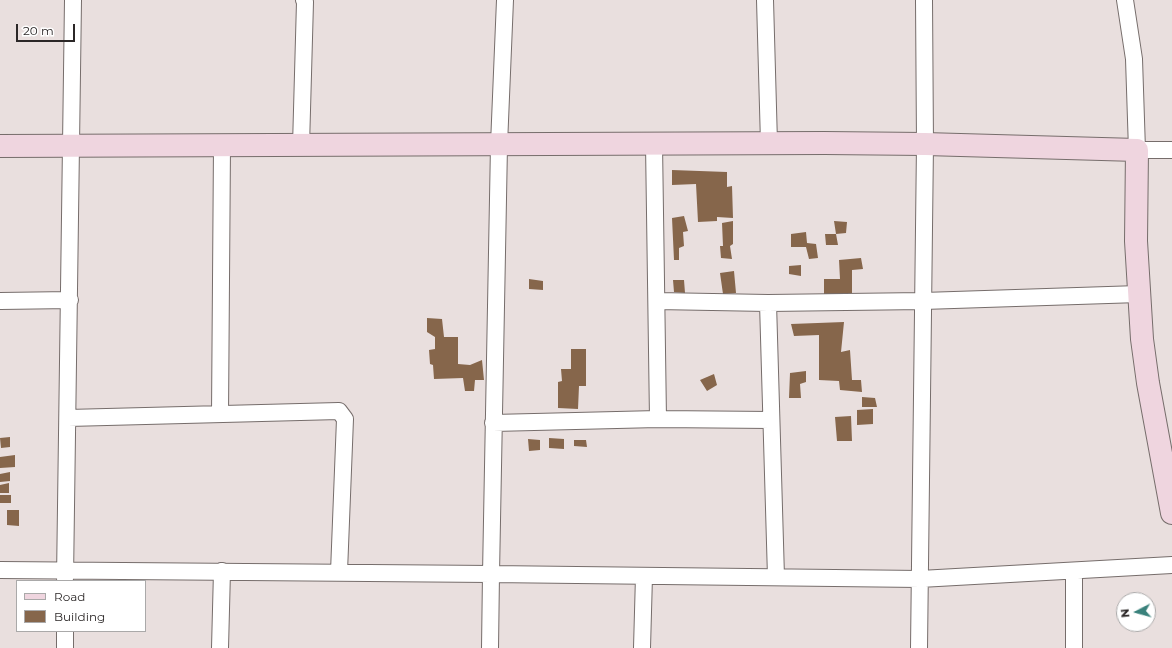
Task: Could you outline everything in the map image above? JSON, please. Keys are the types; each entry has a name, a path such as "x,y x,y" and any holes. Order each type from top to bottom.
{"street":[{"path":"65,576 73,0"},
{"path":"301,146 306,2 304,0"},
{"path":"490,648 499,145 505,0"},
{"path":"765,0 769,143"},
{"path":"919,648 925,144 924,0"},
{"path":"1125,0 1134,59 1137,150 1136,241 1142,339 1148,383 1172,512"},
{"path":"0,146 769,143 925,144 1172,150"},
{"path":"654,144 658,419"},
{"path":"220,414 222,146"},
{"path":"657,301 768,303 923,301 1139,294"},
{"path":"0,301 70,300"},
{"path":"768,303 776,577"},
{"path":"68,418 339,411 343,414 345,419 339,572"},
{"path":"493,423 658,419 772,420"},
{"path":"0,570 65,576 222,571 920,579 1172,566"},
{"path":"220,648 222,571"},
{"path":"1074,571 1074,648"},
{"path":"642,648 644,576"},
{"path":"65,632 65,648"}],"building":[{"path":"672,170 727,172 727,187 732,186 733,218 717,217 717,221 698,222 696,184 672,185"},
{"path":"684,216 688,231 683,232 684,246 679,248 679,260 674,260 672,218"},
{"path":"733,221 733,244 730,246 732,259 721,258 720,246 723,246 722,223"},
{"path":"834,221 847,222 846,233 836,234"},
{"path":"806,232 807,243 816,244 818,258 809,259 806,247 791,247 791,234"},
{"path":"825,234 836,234 838,245 826,245"},
{"path":"861,258 863,269 852,270 852,296 824,298 824,279 840,279 839,260"},
{"path":"801,265 801,276 789,274 789,266"},
{"path":"734,271 736,293 723,294 720,273"},
{"path":"529,279 543,281 543,290 529,289"},
{"path":"673,280 684,280 685,293 674,292"},
{"path":"427,318 442,319 444,337 458,337 458,364 470,365 482,360 484,380 475,380 474,391 465,391 463,378 434,379 433,365 430,364 429,350 435,349 435,337 427,332"},
{"path":"844,322 841,352 850,350 852,380 861,380 862,392 840,390 839,381 819,380 819,335 794,336 791,324"},
{"path":"571,349 586,349 586,386 579,386 578,409 558,408 558,382 562,381 561,369 571,369"},
{"path":"806,371 806,382 800,384 801,398 789,398 790,373"},
{"path":"714,374 717,385 707,391 700,380"},
{"path":"862,397 875,398 877,407 862,407"},
{"path":"873,409 873,424 857,425 857,410"},
{"path":"851,416 852,441 837,441 835,417"},
{"path":"10,437 10,447 1,448 0,438"},
{"path":"549,438 564,439 564,449 549,448"},
{"path":"528,439 540,440 540,450 529,451"},
{"path":"574,440 586,440 587,447 574,446"},
{"path":"15,455 15,467 0,468 0,457"},
{"path":"10,472 10,481 0,482 0,474"},
{"path":"9,483 9,493 0,493 0,485"},
{"path":"0,495 11,495 11,503 0,503"},
{"path":"7,510 19,510 19,526 7,525"}]}
